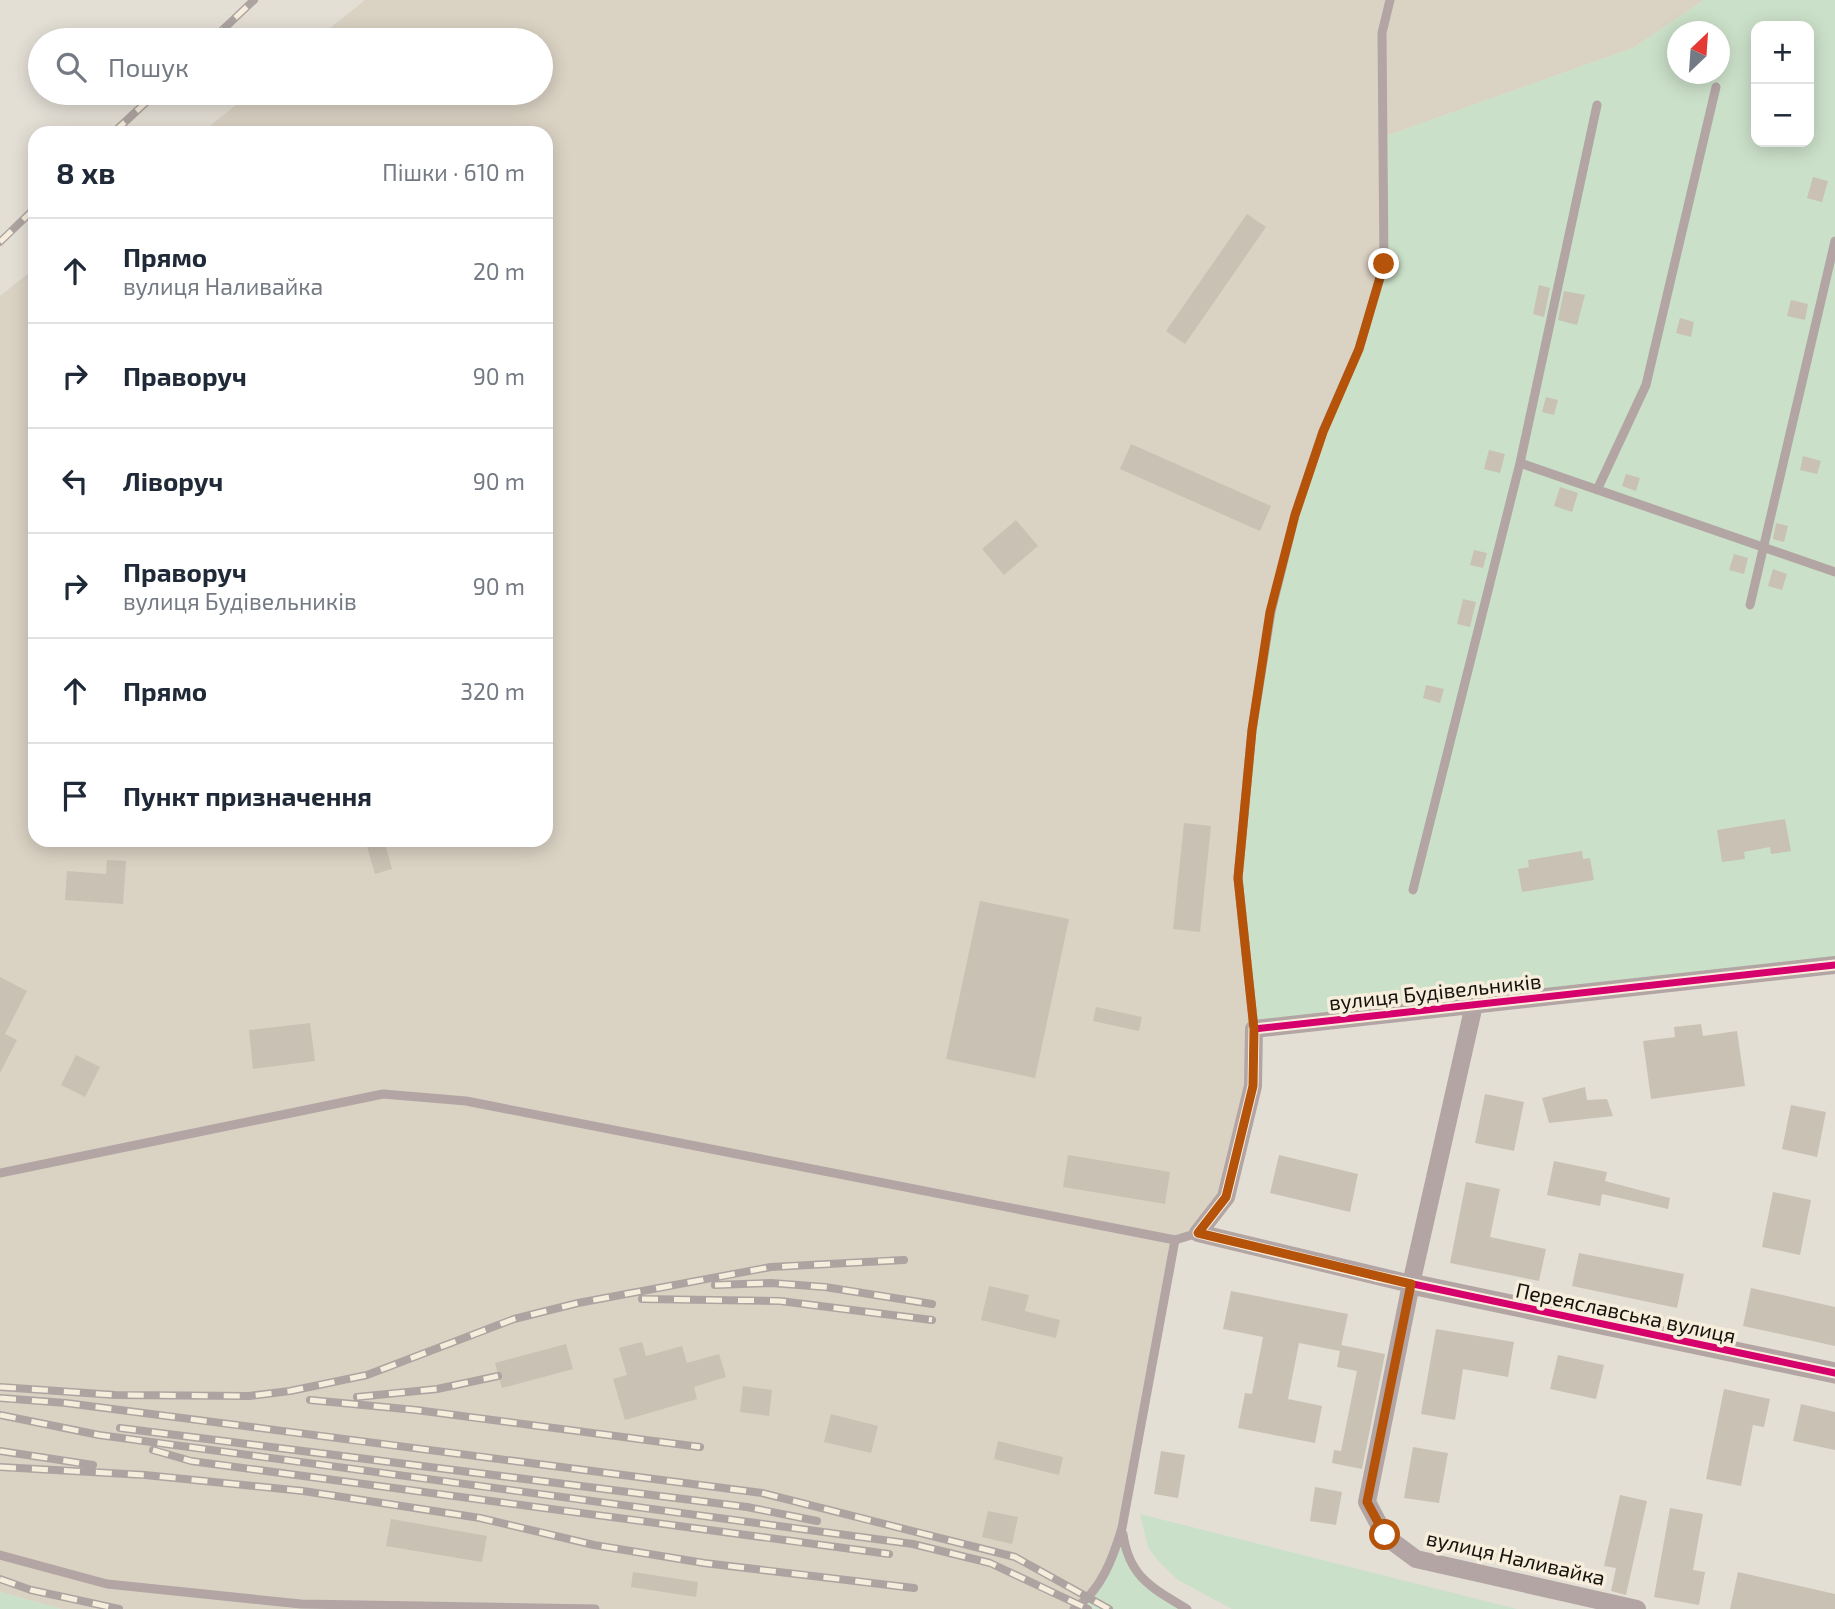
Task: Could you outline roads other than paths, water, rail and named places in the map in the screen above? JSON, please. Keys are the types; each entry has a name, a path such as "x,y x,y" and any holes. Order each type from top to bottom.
{"street":[{"name":"вулиця Будівельників","path":"1254,1029 1835,965"},
{"path":"1254,1029 1253,1086 1226,1197 1198,1233 1411,1284 1474,1005"},
{"name":"Переяславська вулиця","path":"1411,1284 1835,1373"},
{"name":"вулиця Наливайка","path":"1411,1284 1367,1502 1385,1535 1416,1559 1591,1604 1637,1609"}],"lane":[{"path":"1254,1029 1238,878 1252,730 1270,612 1295,515 1323,432 1359,349 1384,264 1382,33 1390,0"},
{"path":"1597,490 1646,385 1716,87"},
{"path":"1413,890 1520,463 1597,106"},
{"path":"1750,606 1835,240"},
{"path":"1520,463 1835,572"},
{"path":"0,1173 383,1094 466,1101 1175,1240 1198,1233"},
{"path":"1074,1609 1102,1576 1113,1558 1122,1528 1175,1240"},
{"path":"1122,1528 1126,1555 1137,1574 1187,1609"},
{"path":"0,1555 107,1584 301,1604 595,1609"}],"railway":[{"path":"225,28 254,0"},
{"path":"121,126 143,105"},
{"path":"0,242 28,215"},
{"path":"0,1387 115,1395 249,1396 290,1391 367,1375 514,1319 578,1303 771,1267 904,1260"},
{"path":"715,1285 771,1283 825,1287 932,1304"},
{"path":"642,1299 780,1301 932,1320"},
{"path":"357,1397 437,1389 498,1376"},
{"path":"0,1398 66,1403 762,1493 1015,1557 1109,1609"},
{"path":"310,1400 416,1410 700,1447"},
{"path":"0,1415 99,1435 913,1544 990,1563 1088,1609"},
{"path":"120,1428 747,1507 817,1521"},
{"path":"153,1450 191,1461 889,1554"},
{"path":"0,1451 93,1465"},
{"path":"0,1467 145,1475 303,1491 480,1518 594,1545 704,1563 914,1588"},
{"path":"0,1579 31,1590 119,1609"}]}
